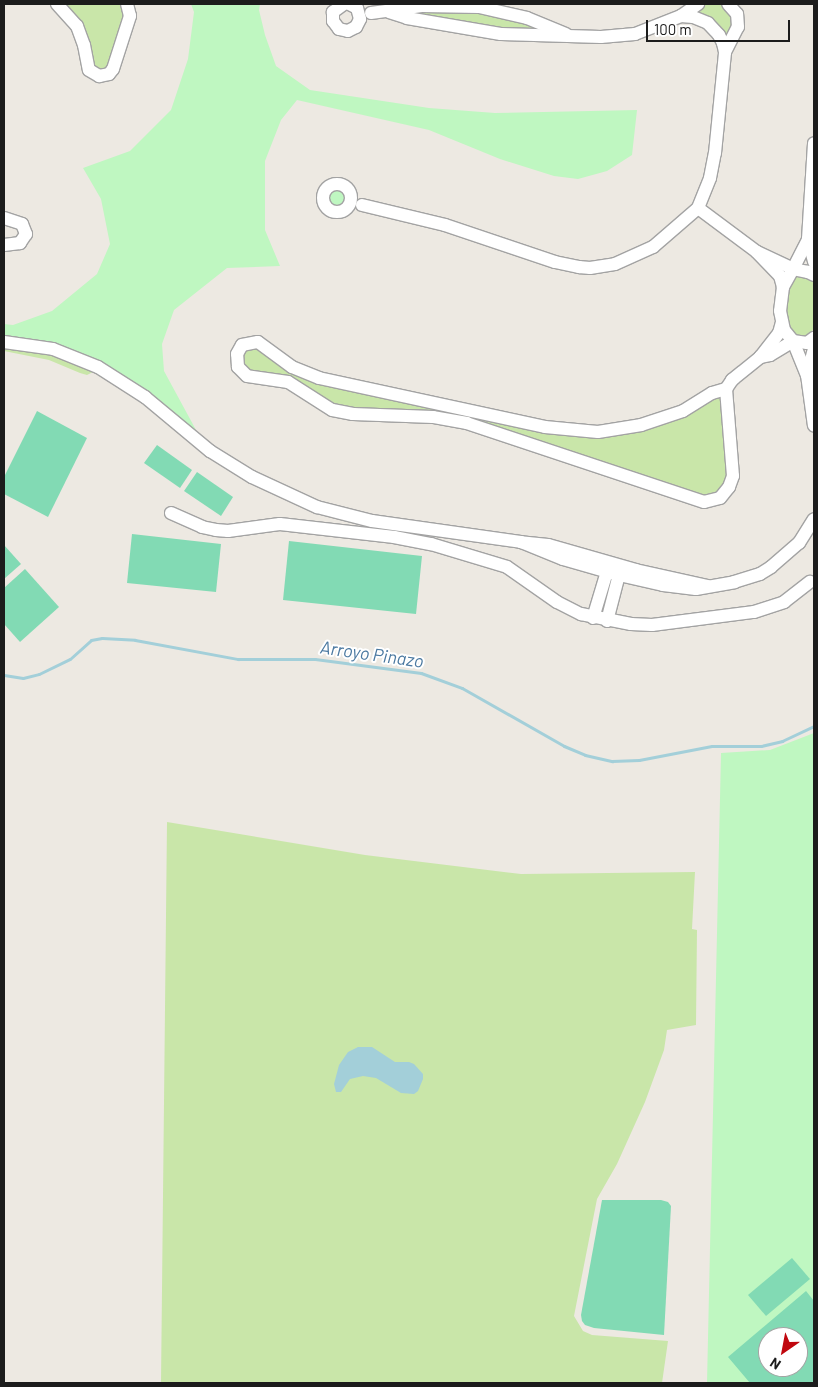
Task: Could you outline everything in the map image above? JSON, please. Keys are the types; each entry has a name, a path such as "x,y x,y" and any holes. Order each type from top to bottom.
{"street":[{"path":"57,4 77,26 89,70 99,76 109,74 113,69 130,16 127,4"},
{"path":"344,4 333,12 335,26 348,31 372,13"},
{"path":"389,12 407,18 501,34 601,37 635,34 681,16 698,4"},
{"path":"362,205 333,212 326,206 323,197 327,188 336,185 345,187 350,195 362,205 445,225 555,262 590,268 628,259 654,247 698,208 713,166 725,52 738,27 737,14 728,4"},
{"path":"353,6 360,15 359,23"},
{"path":"353,6 372,13 422,6 479,7 527,18 571,36"},
{"path":"681,16 694,17 708,23 719,35 725,52"},
{"path":"814,143 808,239 814,262"},
{"path":"346,209 350,202 350,195"},
{"path":"698,208 757,252 780,276 783,286"},
{"path":"4,218 22,224 26,234 20,243 4,245"},
{"path":"726,389 712,393 683,412 663,419 619,430 598,432 469,417 353,414 332,410 288,382 247,376 238,368 237,354 242,346 258,342 302,372 469,417 694,500 713,501 726,493 733,476 726,389 732,380 760,357 779,333 782,322 781,300 783,286 808,239"},
{"path":"757,252 793,270 808,272 814,275"},
{"path":"782,322 788,337 793,341 807,375 814,426"},
{"path":"760,357 770,356 793,341 807,343 814,338"},
{"path":"4,342 53,349 98,366 145,397 210,451 252,477 317,507 372,521 548,545 614,569 683,588 708,586 748,578 771,567 799,543 814,519"},
{"path":"807,375 814,349"},
{"path":"171,513 202,527 222,531 280,524 394,537 431,544 507,567 570,609 607,621 652,625 754,612 784,602 810,582"},
{"path":"593,618 614,569"},
{"path":"607,621 614,569"}],"green space":[{"path":"62,4 119,4 124,7 125,15 106,69 101,72 95,69 81,24 73,12"},
{"path":"191,4 260,4 259,10 265,35 276,66 310,90 429,108 495,113 637,110 632,155 607,171 578,179 554,176 500,159 429,130 297,100 281,120 265,161 265,230 280,266 227,268 174,310 162,344 164,371 196,430 83,355 40,340 4,335 4,324 13,325 52,311 97,274 110,244 101,199 83,168 130,151 171,110 188,59 194,12"},
{"path":"704,4 723,4 734,17 729,39 694,13 694,8"},
{"path":"438,7 513,17 545,31 496,28 430,18 407,10"},
{"path":"333,189 341,189 347,195 347,203 341,209 333,209 327,203 327,195"},
{"path":"795,275 809,276 814,284 814,328 807,338 798,339 785,323 784,296"},
{"path":"253,345 291,372 462,415 460,419 338,407 251,373 241,365 243,351"},
{"path":"4,346 32,350 63,358 93,372 87,375 49,360 4,351"},
{"path":"716,397 721,398 728,471 726,484 721,492 710,497 696,495 472,419 474,416 589,437"},
{"path":"37,411 87,438 48,517 4,494 4,477"},
{"path":"157,445 192,470 180,488 144,463"},
{"path":"197,472 233,497 221,516 184,491"},
{"path":"132,534 221,544 216,592 127,583"},
{"path":"289,541 422,556 416,614 283,600"},
{"path":"4,545 21,564 4,579"},
{"path":"25,569 59,607 20,642 4,624 4,588"},
{"path":"814,733 814,1383 707,1383 721,753 770,750"},
{"path":"167,822 365,855 521,874 695,872 692,929 697,930 696,1025 667,1030 664,1050 645,1102 617,1164 597,1199 574,1316 583,1331 592,1335 668,1341 662,1383 161,1383"},
{"path":"602,1200 661,1200 668,1202 671,1206 664,1335 594,1328 585,1325 582,1321 581,1315"},
{"path":"792,1258 810,1279 766,1316 748,1295"},
{"path":"806,1291 814,1301 814,1383 750,1383 728,1357 758,1332 758,1377 808,1377 808,1327 763,1327"}],"water":[{"path":"358,1047 372,1047 395,1062 414,1064 423,1074 418,1091 414,1094 401,1093 376,1078 363,1076 350,1079 341,1092 336,1092 334,1084 339,1065 348,1052"}],"waterway":[{"name":"Arroyo Pinazo","path":"4,675 23,678 39,674 70,659 91,640 102,638 135,640 238,659 315,659 421,673 462,688 564,746 585,755 612,761 639,760 712,746 761,746 782,741 814,726"}]}
